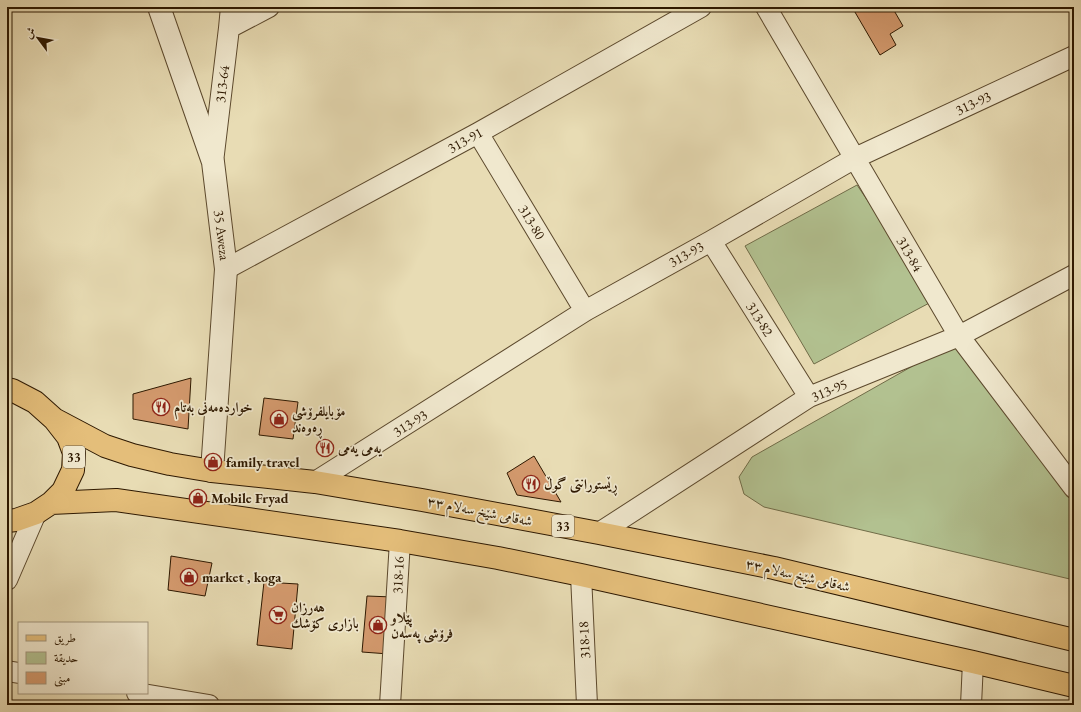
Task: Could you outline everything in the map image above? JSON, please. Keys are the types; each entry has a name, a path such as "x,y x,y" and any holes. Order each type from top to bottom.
{"main road":[{"name":"شەقامی شێخ سەلام ٣٣","path":"7,389 35,402 54,419 68,437 74,453 73,470 63,491 43,508 16,520 7,521"},
{"name":"شەقامی شێخ سەلام ٣٣","path":"54,419 105,446 132,455 170,464 212,471 315,482 599,533 774,568 1074,640"},
{"name":"شەقامی شێخ سەلام ٣٣","path":"43,508 116,500 400,541 498,558 581,575 973,662 1074,686"}],"street":[{"name":"35 Aweza","path":"159,7 213,162 226,269 212,471"},
{"name":"313-64","path":"213,162 231,7"},
{"path":"229,28 269,7"},
{"name":"313-91","path":"226,269 478,133 701,7"},
{"name":"313-84","path":"766,7 959,336 1074,488"},
{"name":"313-93","path":"315,482 585,311 711,241 855,158 1074,56"},
{"name":"313-80","path":"478,133 585,311"},
{"name":"313-82","path":"711,241 809,397"},
{"name":"313-95","path":"599,533 809,397 959,336 1074,275"},
{"path":"7,580 43,508"},
{"name":"318-16","path":"390,705 400,541"},
{"name":"318-18","path":"581,575 587,705"},
{"path":"971,705 973,662"},
{"path":"7,671 18,673"},
{"path":"143,694 209,705"}],"green space":[{"path":"857,185 935,300 814,364 745,246"},
{"path":"955,342 1074,499 1074,580 764,507 744,494 739,477 752,457"}],"building":[{"path":"852,7 892,7 903,26 890,34 896,45 880,55"},
{"name":"خواردەمەنی بەتام","path":"191,378 188,429 133,419 133,394"},
{"name":"مۆبایلفرۆشی ڕەوەند","path":"264,398 298,402 293,439 259,435"},
{"name":"ڕێستورانتی گوڵ","path":"534,456 561,502 517,495 507,473"},
{"name":"market , koga","path":"171,556 212,563 205,596 168,590"},
{"name":"هەرزان بازاری کۆشك","path":"264,582 298,584 292,649 257,645"},
{"name":"پێلاو فرۆشی پەسەن","path":"367,596 393,597 389,654 362,652"}],"place":[{"name":"خواردەمەنی بەتام","path":"161,407"},
{"name":"مۆبایلفرۆشی ڕەوەند","path":"279,419"},
{"name":"یەمی یەمی","path":"325,448"},
{"name":"family travel","path":"213,462"},
{"name":"ڕێستورانتی گوڵ","path":"531,484"},
{"name":"Mobile Fryad","path":"198,498"},
{"name":"market , koga","path":"189,577"},
{"name":"هەرزان بازاری کۆشك","path":"278,615"},
{"name":"پێلاو فرۆشی پەسەن","path":"378,625"}]}
